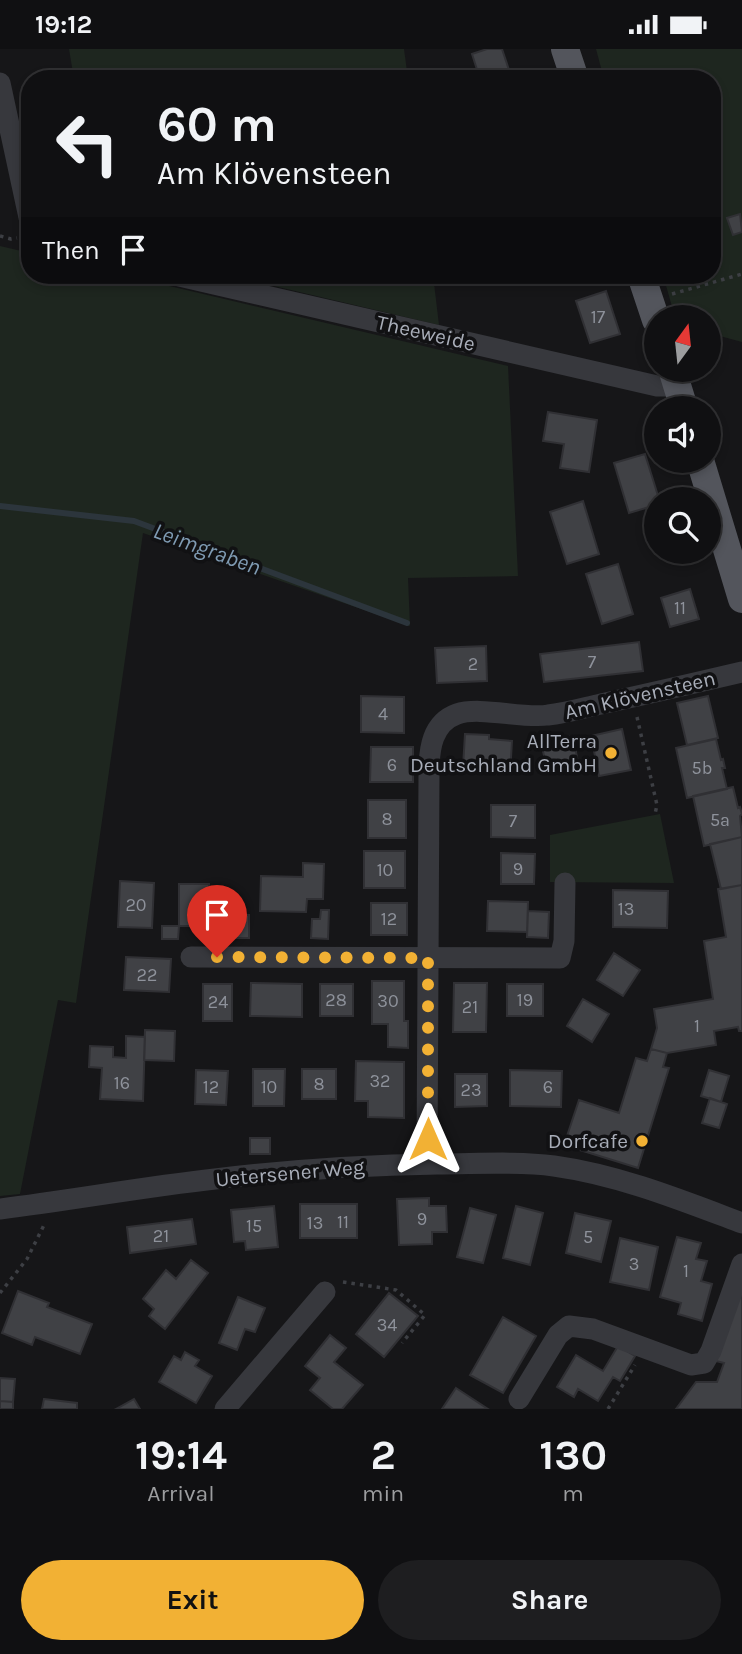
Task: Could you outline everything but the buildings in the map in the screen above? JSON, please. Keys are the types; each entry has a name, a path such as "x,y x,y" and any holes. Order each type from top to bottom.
{"main road":[{"path":"565,49 572,70"},
{"path":"704,473 742,599"}],"street":[{"path":"0,83 21,180"},
{"name":"Theeweide","path":"214,284 657,386 678,388"},
{"name":"Am Klövensteen","path":"428,1164 429,748 434,734 444,721 458,714 475,712 546,716 742,672"},
{"path":"191,957 560,958 564,941 565,883"},
{"name":"Uetersener Weg","path":"0,1209 215,1179 341,1167 516,1164 554,1166 594,1174 671,1196 742,1223"},
{"path":"519,1398 558,1335 569,1326 593,1329 691,1365 704,1363 711,1351 742,1264"},
{"path":"225,1409 325,1292"}],"path":[{"path":"721,279 742,274"},
{"path":"649,298 703,284"},
{"path":"633,697 657,805 655,814"},
{"path":"0,1293 27,1259 49,1215"},
{"path":"325,1292 336,1281 396,1290 425,1315 402,1343"},
{"path":"608,1409 645,1348"}],"shaded area":[{"path":"69,49 404,49 407,70 72,70"},
{"path":"596,49 742,49 742,342 721,336 721,305 672,305 666,284 721,284 721,70 602,70"},
{"path":"0,246 21,251 21,284 161,284 508,366 518,576 408,578 410,626 143,533 76,1003 58,1000 20,1194 0,1196"},
{"path":"265,284 434,284 439,325"},
{"path":"660,814 674,883 550,882 550,835"}],"waterway":[{"name":"Leimgraben","path":"0,506 134,521 407,623"}],"place":[{"name":"AllTerra Deutschland GmbH","path":"611,753"},
{"name":"Dorfcafe","path":"642,1141"}],"route":[{"path":"217,957 428,958 428,1139"}]}
